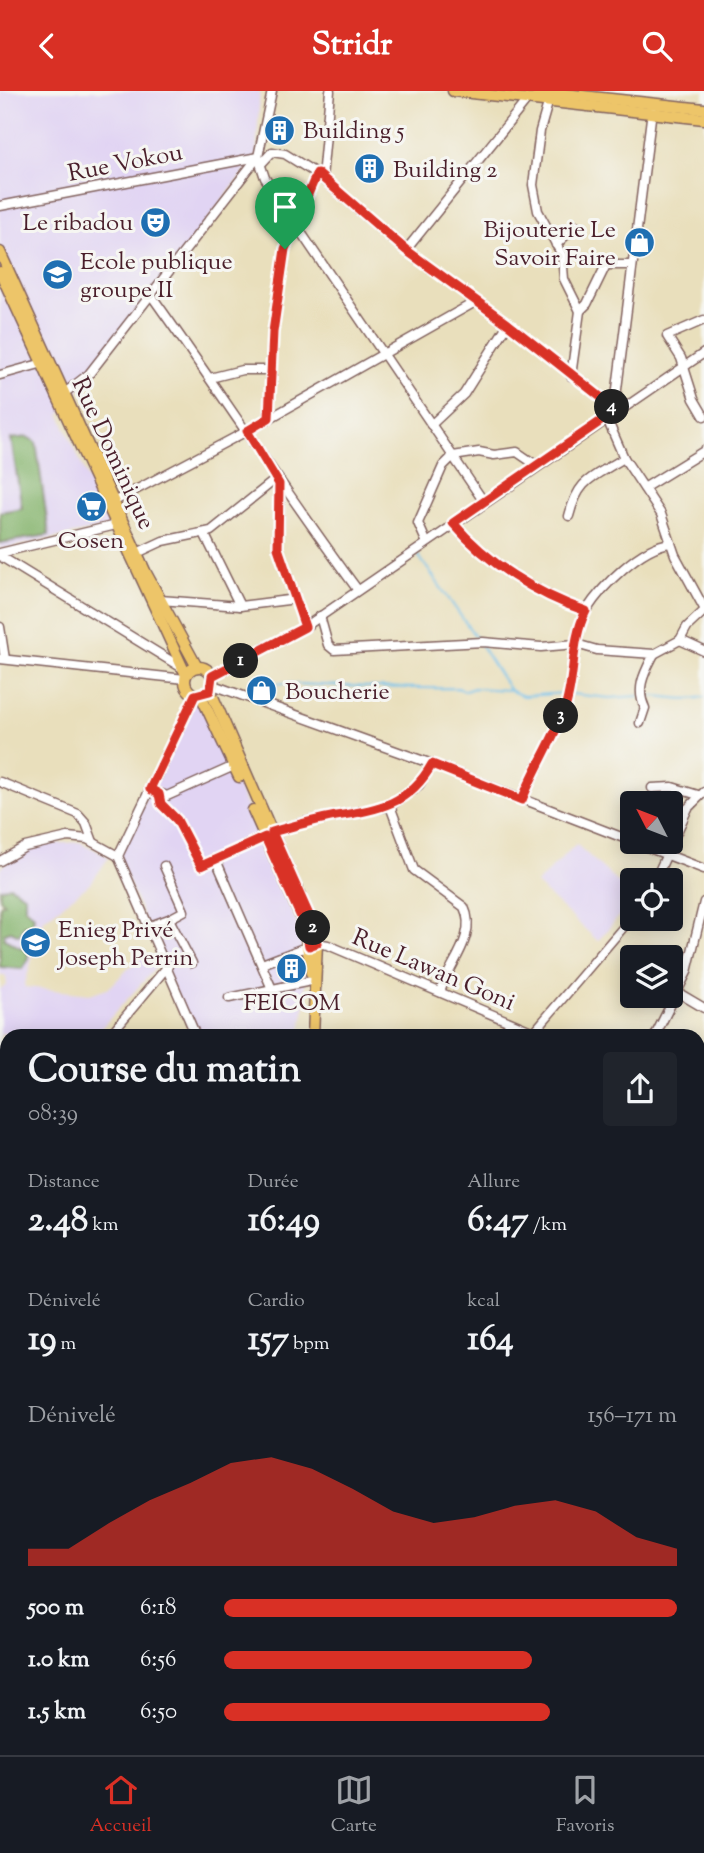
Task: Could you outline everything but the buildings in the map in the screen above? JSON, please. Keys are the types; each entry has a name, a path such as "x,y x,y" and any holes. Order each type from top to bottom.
{"main road":[{"path":"453,91 548,103 704,109"},
{"path":"538,91 704,119"},
{"name":"Rue Dominique","path":"0,252 45,363"},
{"name":"Rue Dominique","path":"0,272 113,506 197,667"},
{"name":"Rue Dominique","path":"113,506 116,525 185,675 187,689 206,688"},
{"path":"185,675 197,667 206,669 206,688 234,766 305,905 313,945 313,1029"},
{"path":"206,688 268,835"},
{"path":"308,1029 313,945"}],"street":[{"path":"60,396 89,374 259,161 272,91"},
{"path":"269,418 273,332 285,249 320,176 330,91"},
{"path":"406,250 527,100"},
{"path":"548,103 540,131 533,185 538,211 562,255 564,279 580,311 571,376"},
{"path":"610,415 615,397 652,109"},
{"name":"Rue Vokou","path":"0,206 259,161 272,152 285,155 320,176"},
{"path":"259,161 265,178 296,225 484,502"},
{"path":"320,176 406,250 508,324 571,376 610,415 624,458 668,527 671,543 704,609 687,627 680,640 654,655 642,677 640,696 645,708 640,723"},
{"path":"556,245 576,225"},
{"path":"580,311 587,304 606,265 632,265"},
{"path":"151,295 247,431 278,481 357,589"},
{"path":"113,506 477,301"},
{"path":"704,320 667,336 684,367 694,399 704,416"},
{"path":"431,425 464,394 508,324"},
{"path":"118,856 150,789 206,688 305,627 536,465 704,353"},
{"path":"0,375 45,363"},
{"path":"210,378 242,370 271,370"},
{"path":"645,488 704,451"},
{"path":"424,543 418,523 443,466 453,456 479,452 494,455 517,452 536,465"},
{"path":"569,516 577,490 594,473 624,458"},
{"path":"137,553 163,541 211,531 278,481"},
{"path":"278,481 278,548 305,627"},
{"path":"453,523 467,539 503,569 550,596 586,611"},
{"path":"0,555 116,525"},
{"path":"204,533 240,606"},
{"path":"522,800 568,695 579,625 586,611 636,557 648,549 671,543"},
{"path":"0,555 185,675"},
{"path":"160,600 240,606 296,599"},
{"path":"320,616 328,645 334,650 483,642 541,646 576,644 597,650 654,655"},
{"path":"0,627 2,659 185,675"},
{"path":"680,640 704,651"},
{"path":"206,688 432,764 704,869"},
{"path":"159,794 161,804 177,820 201,866 268,835 305,822 390,806 419,785 432,764"},
{"path":"150,789 167,796 234,766"},
{"path":"0,782 78,814 86,823 93,842"},
{"path":"652,788 672,787 701,794 688,808 661,868"},
{"path":"390,806 415,870 467,912 467,935 440,992"},
{"path":"0,861 12,852 53,838 80,837 118,856 168,966 192,1029"},
{"path":"216,860 272,989"},
{"path":"149,926 184,911 164,866"},
{"path":"683,980 704,902"},
{"path":"169,919 192,963"},
{"path":"537,1029 620,931"},
{"path":"262,964 313,945"},
{"name":"Rue Lawan Goni","path":"313,945 337,948 526,1029"},
{"path":"115,1029 168,966"},
{"path":"229,998 311,981"},
{"path":"683,996 704,1008"},
{"path":"658,1029 669,1008"},
{"path":"506,1029 510,1023"}],"shaded area":[{"path":"0,91 260,91 256,156 60,415 109,527 0,549"},
{"path":"193,698 200,699 297,924 305,964 305,1006 301,1029 190,1029 118,856"},
{"path":"80,842 109,857 91,883 43,920 24,987 90,994 110,987 140,957 155,955 160,963 100,1029 0,1029 0,989 7,985 6,977 0,974 0,967 22,969 13,943 3,939 4,933 28,924 30,911 10,886 0,889 0,870 11,857 49,844"},
{"path":"576,844 620,884 620,915 598,941 536,884"}],"green space":[{"path":"27,437 36,442 49,535 0,543 0,512 22,508 11,439"},
{"path":"10,886 25,896 25,908 34,915 32,928 24,925 19,935 11,931 4,933 4,939 27,951 29,959 22,969 0,967 0,905 4,903 0,899 0,889"}],"waterway":[{"path":"418,555 477,639"},
{"path":"480,644 509,689"},
{"path":"277,683 458,688 465,691 474,688 509,690 523,696 566,693"},
{"path":"571,694 610,698 639,696"},
{"path":"644,696 689,699 704,697"}],"place":[{"name":"Building 5","path":"280,130"},
{"name":"Building 2","path":"370,169"},
{"name":"Le ribadou","path":"156,222"},
{"name":"Bijouterie Le Savoir Faire","path":"639,243"},
{"name":"Ecole publique groupe II","path":"57,275"},
{"name":"Cosen","path":"91,506"},
{"name":"Boucherie","path":"262,691"},
{"name":"Enieg Privé Joseph Perrin","path":"35,943"},
{"name":"FEICOM","path":"292,968"}],"route":[{"path":"317,173 406,250 508,324 617,410 453,523 481,552 503,569 550,596 586,611 577,632 577,655 564,711 522,800 432,764 419,785 390,806 305,822 272,832 309,915 317,943 309,946 304,924 265,837 201,866 177,820 161,804 159,794 150,789 195,695 210,691 213,685 212,676 305,627 278,548 279,484 247,431 269,418 273,332 285,249 317,173"}]}
